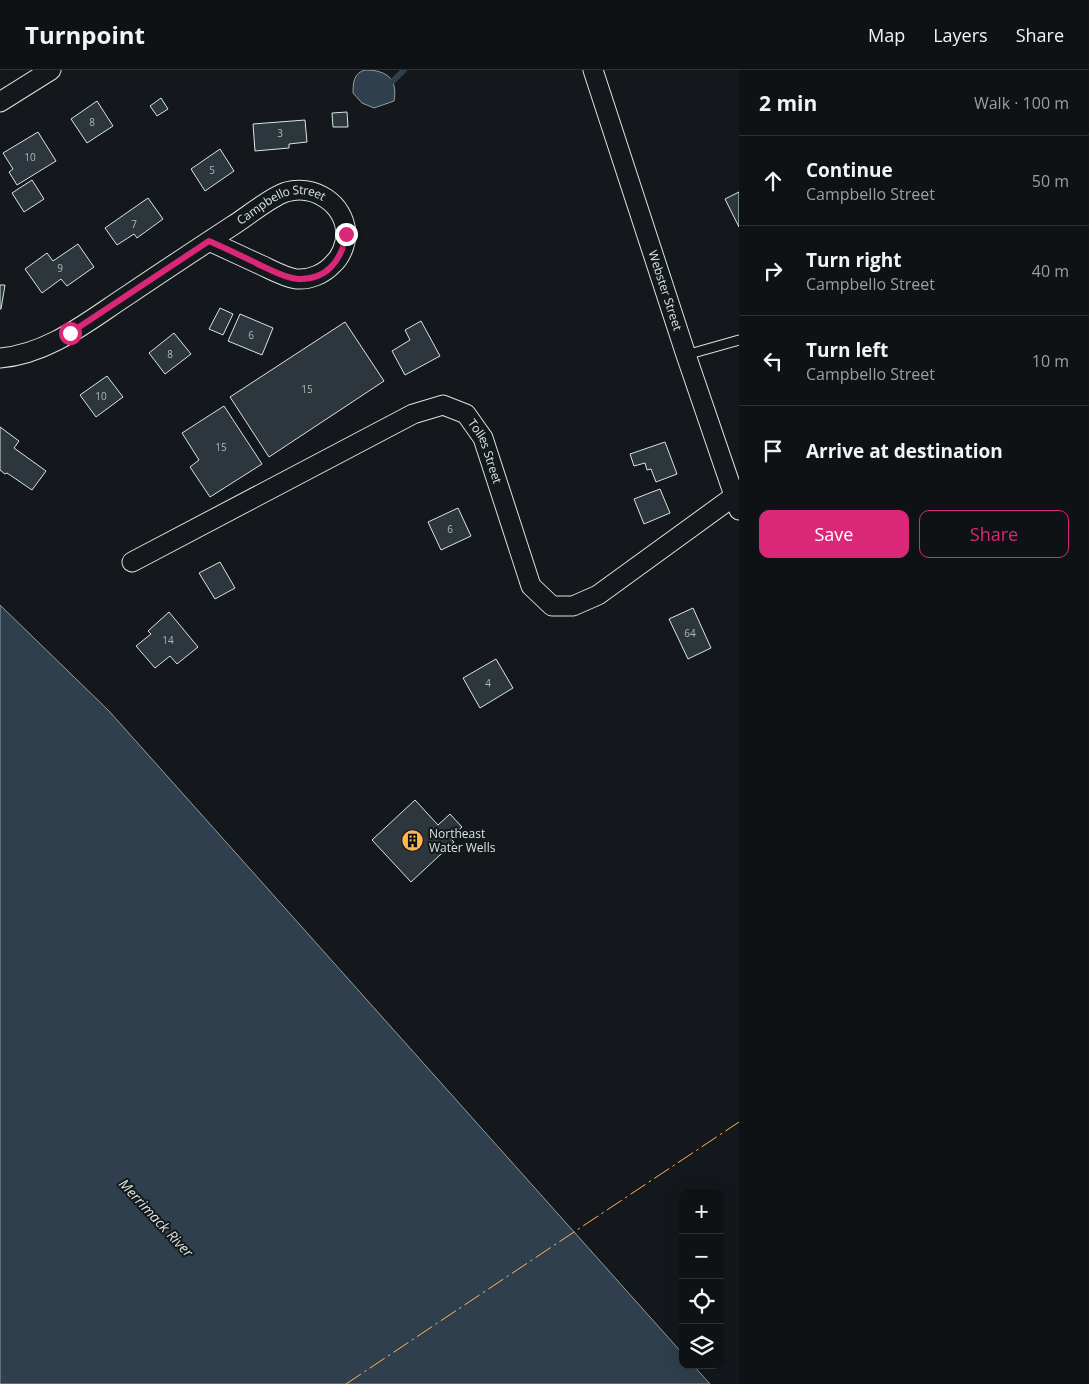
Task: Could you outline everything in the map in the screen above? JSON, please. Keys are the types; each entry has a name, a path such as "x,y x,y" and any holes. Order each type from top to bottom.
{"street":[{"path":"0,102 51,70"},
{"name":"Webster Street","path":"593,70 736,504"},
{"name":"Campbello Street","path":"0,358 36,351 70,333 209,241 284,193 298,190 313,191 326,197 336,207 343,220 346,234 343,248 337,261 326,271 312,278 297,279 282,275 209,241"},
{"name":"Tolles Street","path":"132,562 413,414 443,405 466,414 483,438 531,586 552,606 573,606 598,595 736,504"}],"lane":[{"path":"686,355 739,340"}],"water":[{"path":"365,70 373,70 389,77 394,87 394,101 374,108 362,103 353,93 353,85 358,73"},
{"name":"Merrimack River","path":"0,605 109,711 679,1350 679,1369 697,1369 710,1384 0,1384"}],"building":[{"path":"161,98 168,109 157,116 150,106"},
{"path":"97,101 113,126 87,143 71,119"},
{"path":"347,112 348,127 333,127 332,113"},
{"path":"305,120 307,142 289,144 289,148 255,151 253,124"},
{"path":"38,132 56,161 17,185 9,172 13,169 3,153"},
{"path":"220,149 234,171 205,191 191,169"},
{"path":"32,180 44,199 24,212 12,193"},
{"path":"739,192 739,227 725,199"},
{"path":"148,198 163,219 137,238 134,234 117,245 105,228"},
{"path":"78,244 94,267 67,286 61,279 42,293 25,269 47,253 53,261"},
{"path":"0,285 5,285 1,309 0,309"},
{"path":"220,308 233,314 223,335 209,329"},
{"path":"240,314 273,328 262,355 228,341"},
{"path":"421,321 440,356 405,375 392,351 410,340 405,330"},
{"path":"345,322 384,381 269,457 230,397"},
{"path":"174,333 191,354 165,374 149,353"},
{"path":"107,376 123,397 96,417 80,395"},
{"path":"224,406 262,464 210,497 190,467 199,460 182,433"},
{"path":"0,427 19,441 14,448 46,471 32,490 0,470"},
{"path":"665,442 677,474 656,482 651,469 647,470 645,463 634,466 630,454"},
{"path":"660,489 670,513 644,524 634,499"},
{"path":"458,508 471,536 441,550 428,522"},
{"path":"220,562 235,588 215,599 199,573"},
{"path":"693,608 711,648 688,659 669,619"},
{"path":"169,612 198,647 177,664 170,656 155,668 136,646 151,634 148,631"},
{"path":"496,659 513,688 480,708 463,678"},
{"name":"Northeast Water Wells","path":"415,800 438,825 450,814 462,827 450,838 454,842 411,882 372,840"}],"waterway":[{"path":"393,81 404,70"}],"power":[{"path":"346,1384 739,1122"}],"place":[{"name":"Northeast Water Wells","path":"413,841"}],"route":[{"path":"70,333 209,241 282,275 297,279 312,278 326,271 337,261 343,248 346,234"}]}
